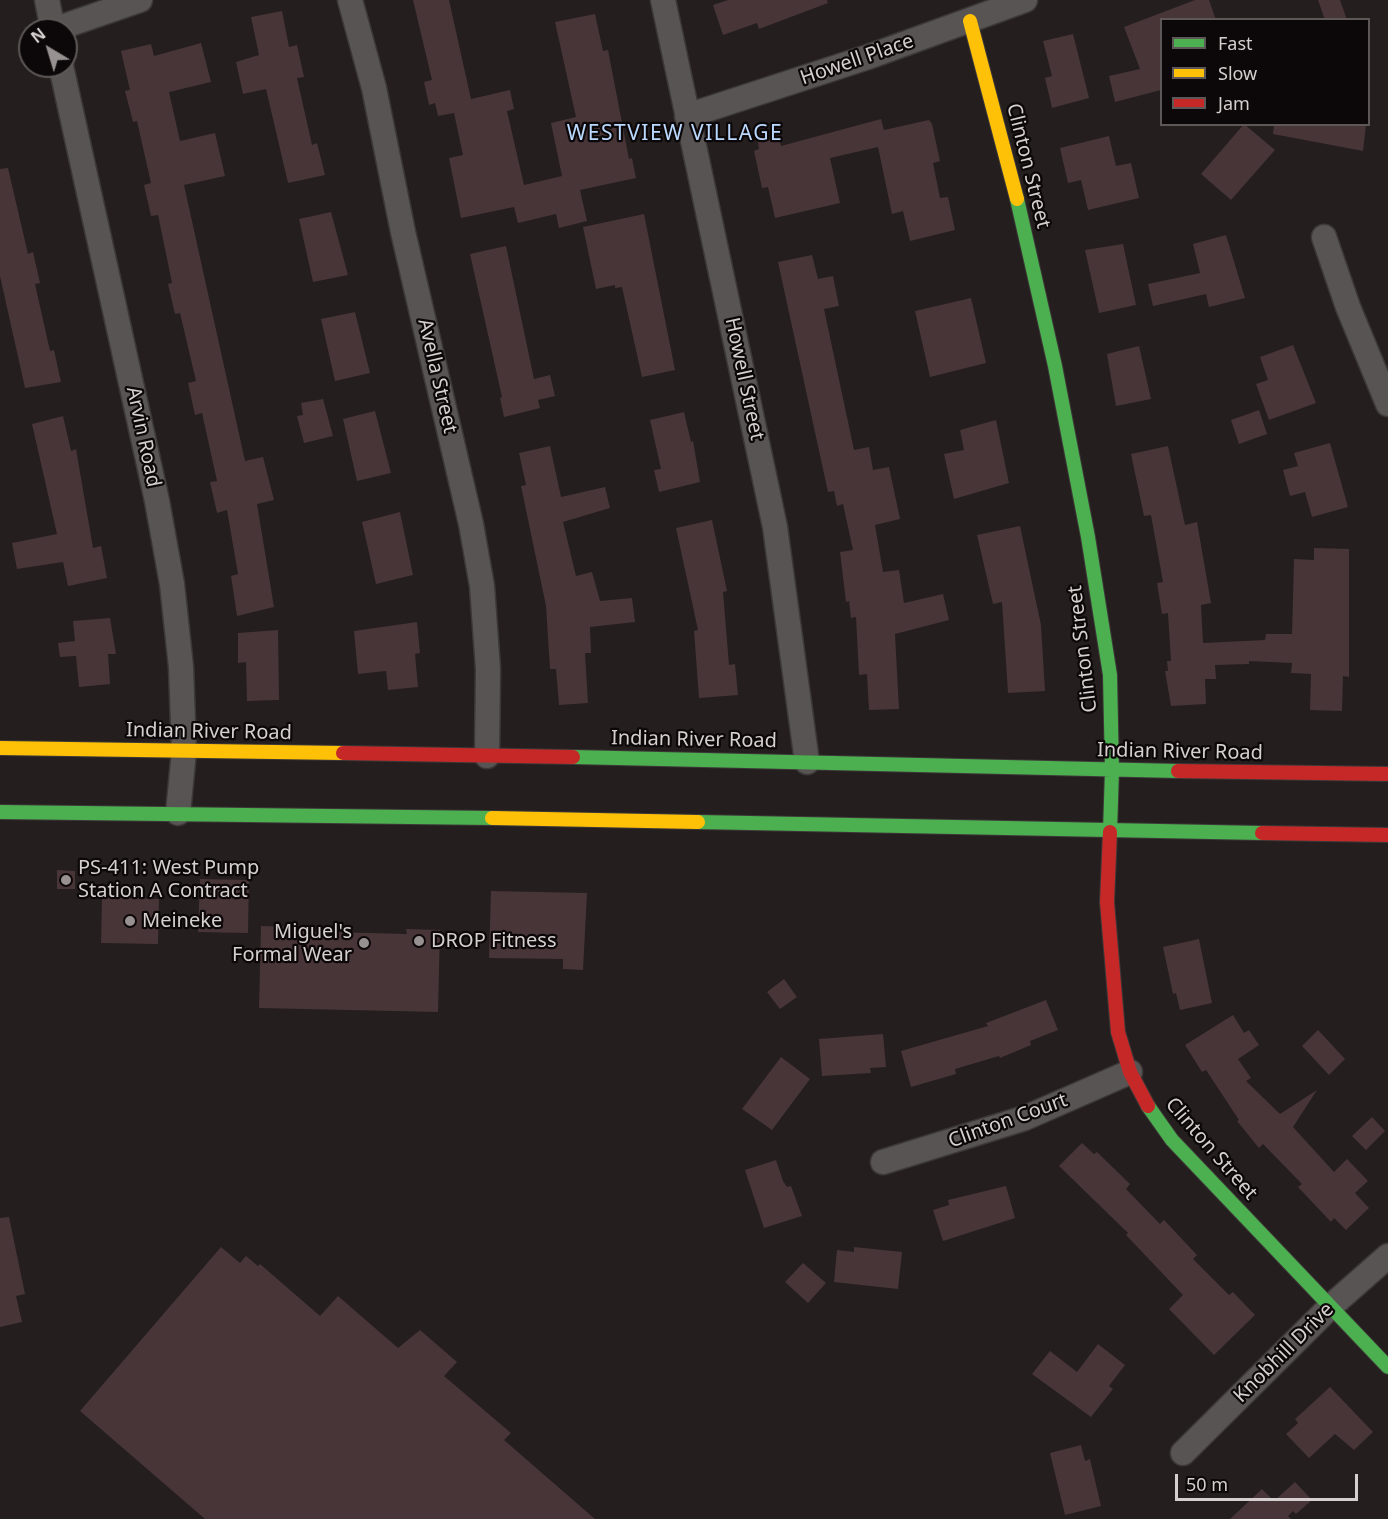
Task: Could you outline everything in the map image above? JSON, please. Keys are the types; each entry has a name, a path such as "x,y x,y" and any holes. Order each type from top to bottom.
{"main road":[{"name":"Clinton Street","path":"970,21 1016,196 1055,366 1110,675 1112,770 1108,831 1110,951 1118,1032 1130,1072 1150,1110 1172,1140 1388,1367"},
{"name":"Indian River Road","path":"0,748 1388,774"},
{"path":"0,812 178,813 1388,836"}],"street":[{"path":"47,0 51,18"},
{"path":"78,21 140,0"},
{"name":"Avella Street","path":"350,0 374,88 403,232 471,524 482,586 488,669 487,756"},
{"name":"Howell Street","path":"663,0 775,527 807,762"},
{"name":"Howell Place","path":"687,116 970,21 1024,0"},
{"name":"Arvin Road","path":"64,78 172,584 180,655 184,751 178,813"},
{"path":"1323,237 1348,307 1388,404"},
{"name":"Clinton Court","path":"883,1162 1025,1118 1130,1072"},
{"name":"Knobhill Drive","path":"1183,1453 1330,1307 1388,1256"}],"building":[{"path":"413,0 449,0 471,99 510,90 514,109 507,111 524,185 562,176 551,123 576,117 555,22 595,14 603,51 608,50 629,159 632,158 636,178 580,190 587,221 559,228 556,214 518,223 514,207 461,218 449,158 463,155 454,113 438,116 435,103 429,105 424,82 432,80"},
{"path":"728,0 827,0 828,3 759,29 757,23 723,35 713,5"},
{"path":"1195,0 1209,0 1215,18 1160,18 1160,90 1115,102 1109,76 1140,69 1124,27"},
{"path":"1318,0 1340,0 1346,18 1324,18"},
{"path":"282,11 289,47 297,45 304,77 297,78 312,145 317,143 325,175 288,183 266,89 243,94 236,62 259,55 251,17"},
{"path":"1073,34 1089,98 1052,108 1045,78 1052,76 1043,41"},
{"path":"201,43 211,82 169,92 180,141 215,133 225,176 184,185 245,461 263,457 274,500 257,504 274,607 237,616 231,576 238,574 227,510 217,513 210,482 217,481 202,413 195,415 188,383 196,381 180,313 175,314 168,284 172,283 158,215 151,216 144,185 151,183 137,121 133,122 125,91 130,90 121,51 151,44 154,56"},
{"path":"881,119 884,130 929,120 932,124 940,161 933,163 940,198 948,197 955,230 910,241 903,211 892,214 878,147 830,158 840,203 775,218 768,187 762,188 754,151 759,149 758,142 779,137 781,146"},
{"path":"1242,126 1246,126 1275,150 1231,200 1201,174"},
{"path":"1274,126 1366,126 1363,151 1273,134"},
{"path":"1109,136 1116,166 1131,163 1139,198 1088,210 1081,180 1068,183 1060,148"},
{"path":"8,168 28,254 33,252 40,283 35,284 50,351 54,350 61,382 25,388 0,276 0,169"},
{"path":"331,212 348,275 313,282 299,219"},
{"path":"644,214 675,370 642,377 622,287 615,288 615,285 596,289 583,227"},
{"path":"1226,235 1245,298 1209,307 1206,294 1153,306 1148,284 1200,273 1193,244"},
{"path":"1123,244 1136,305 1099,313 1085,250"},
{"path":"506,246 534,379 550,375 555,396 538,400 540,408 504,417 500,398 502,397 470,254"},
{"path":"812,255 818,279 833,276 839,306 824,309 854,450 869,447 873,470 889,467 900,519 875,525 883,572 899,570 904,603 943,594 949,620 895,634 899,709 869,710 867,674 859,675 856,617 851,618 849,601 846,602 840,552 853,550 843,504 837,506 834,491 828,492 778,262"},
{"path":"971,298 986,363 930,377 915,311"},
{"path":"355,312 370,373 335,381 321,319"},
{"path":"1293,345 1316,403 1269,420 1256,384 1268,380 1260,357"},
{"path":"1139,346 1151,399 1116,406 1107,354"},
{"path":"323,399 333,436 304,443 297,416 303,415 301,403"},
{"path":"1259,410 1267,434 1239,444 1231,420"},
{"path":"375,411 391,473 357,481 343,419"},
{"path":"684,412 691,442 693,441 700,482 659,492 654,470 661,469 650,420"},
{"path":"63,416 71,451 76,449 93,548 101,546 107,578 68,586 63,562 17,569 12,543 57,534 32,424"},
{"path":"996,420 1009,483 954,499 944,454 964,450 960,430"},
{"path":"1330,443 1348,507 1312,517 1305,492 1290,496 1283,470 1298,466 1294,453"},
{"path":"550,446 561,497 605,487 610,508 563,522 576,576 592,572 600,601 632,598 635,622 590,627 591,653 585,653 588,703 559,705 556,669 550,669 546,606 521,486 526,485 519,453"},
{"path":"1168,446 1185,525 1197,522 1211,603 1201,605 1203,643 1265,640 1266,634 1292,634 1294,559 1314,560 1314,548 1349,549 1349,677 1343,676 1342,711 1310,710 1311,674 1291,673 1292,663 1249,661 1249,664 1215,665 1216,679 1205,679 1206,704 1171,706 1165,671 1168,671 1167,661 1171,661 1168,613 1162,614 1157,583 1163,582 1151,515 1144,516 1131,454"},
{"path":"400,512 413,575 376,584 362,522"},
{"path":"712,520 727,591 723,592 729,665 735,664 738,695 699,698 694,631 698,630 676,528"},
{"path":"1020,526 1041,625 1045,691 1008,693 1002,602 993,604 977,535"},
{"path":"110,618 116,654 108,654 110,684 79,687 76,656 60,657 58,643 75,641 73,621"},
{"path":"417,622 420,653 415,654 418,687 388,690 386,671 358,674 354,631"},
{"path":"278,630 279,700 247,701 246,662 238,663 238,633"},
{"name":"PS-411: West Pump Station A Contract","path":"57,870 75,871 75,889 57,889"},
{"path":"200,879 249,880 248,933 198,932"},
{"path":"491,891 587,893 583,970 563,969 563,959 489,958"},
{"name":"Meineke","path":"102,897 159,899 158,944 101,943"},
{"path":"261,926 294,927 294,931 407,934 406,929 440,930 438,1012 259,1008"},
{"path":"1199,939 1212,1003 1180,1010 1176,993 1173,994 1163,947"},
{"path":"784,979 797,997 780,1009 767,992"},
{"path":"1046,1000 1058,1030 1030,1041 1031,1045 1000,1058 999,1056 955,1069 956,1074 911,1087 901,1051 988,1026 986,1023"},
{"path":"1233,1015 1244,1033 1249,1030 1259,1045 1238,1059 1251,1078 1246,1081 1280,1114 1317,1090 1293,1127 1334,1172 1347,1159 1368,1181 1355,1193 1369,1208 1346,1230 1334,1218 1331,1222 1298,1187 1302,1184 1263,1144 1259,1148 1237,1121 1239,1120 1206,1070 1202,1072 1185,1045"},
{"path":"1318,1030 1345,1059 1329,1075 1302,1046"},
{"path":"883,1034 886,1067 870,1068 871,1073 822,1076 819,1039"},
{"path":"781,1057 810,1079 772,1130 742,1109"},
{"path":"1372,1117 1385,1131 1366,1150 1352,1136"},
{"path":"1082,1143 1094,1154 1097,1152 1130,1184 1126,1189 1160,1224 1164,1220 1197,1255 1193,1259 1229,1295 1233,1292 1255,1315 1214,1355 1169,1309 1183,1295 1126,1235 1128,1233 1059,1166"},
{"path":"776,1160 783,1181 787,1187 791,1186 802,1216 764,1228 745,1170"},
{"path":"1006,1186 1015,1218 943,1241 933,1210 949,1205 948,1200"},
{"path":"9,1217 25,1294 16,1296 22,1322 0,1327 0,1218"},
{"path":"221,1247 240,1263 246,1256 258,1266 260,1264 320,1316 338,1296 398,1348 420,1330 457,1362 444,1376 511,1433 504,1440 595,1519 205,1519 80,1411"},
{"path":"854,1247 902,1252 898,1289 834,1282 837,1250 854,1252"},
{"path":"803,1263 826,1283 808,1303 785,1282"},
{"path":"1098,1344 1125,1365 1109,1386 1113,1389 1091,1417 1032,1374 1050,1351 1077,1372"},
{"path":"1330,1387 1373,1432 1354,1450 1335,1434 1309,1458 1286,1434 1298,1423 1295,1419"},
{"path":"1081,1445 1085,1461 1090,1459 1101,1506 1065,1515 1050,1453"},
{"path":"1295,1482 1312,1500 1296,1514 1293,1511 1288,1516 1291,1519 1230,1519 1262,1489 1274,1501"}],"traffic: fast":[{"path":"1017,199 1055,366 1088,537 1110,675 1112,770 1110,832"},
{"path":"573,757 1178,771"},
{"path":"0,812 492,818"},
{"path":"698,822 1262,833"},
{"path":"1148,1106 1172,1140 1388,1367"}],"traffic: slow":[{"path":"970,21 1017,199"},
{"path":"0,748 343,753"},
{"path":"492,818 698,822"}],"traffic: jam":[{"path":"343,753 573,757"},
{"path":"1178,771 1388,774"},
{"path":"1110,832 1107,902 1118,1032 1130,1072 1148,1106"},
{"path":"1262,833 1388,835"}],"place":[{"name":"PS-411: West Pump Station A Contract","path":"66,880"},
{"name":"Meineke","path":"130,921"},
{"name":"DROP Fitness","path":"419,941"},
{"name":"Miguel's Formal Wear","path":"364,943"}],"district":[{"name":"WESTVIEW VILLAGE","path":"675,134"}]}
